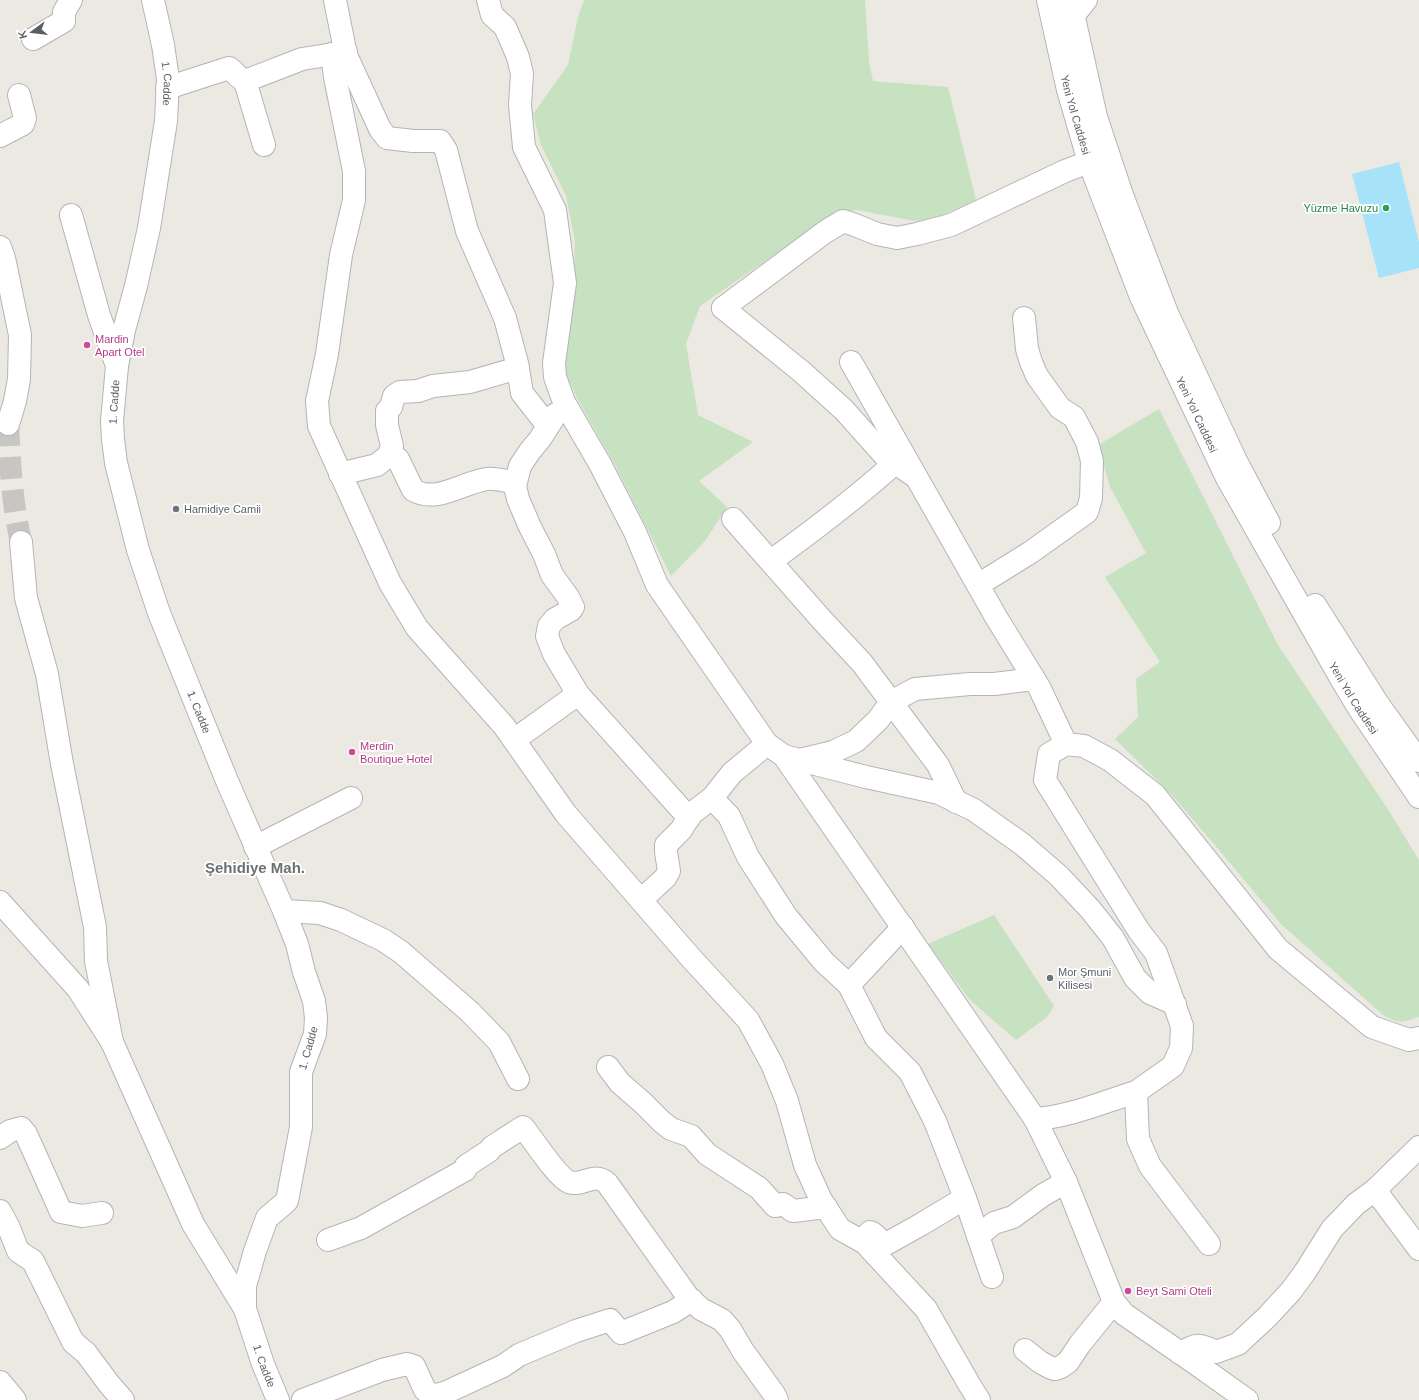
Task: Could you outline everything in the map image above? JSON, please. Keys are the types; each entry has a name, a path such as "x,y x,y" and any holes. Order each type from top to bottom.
{"street":[{"path":"33,39 64,21 64,12 71,0"},
{"name":"1. Cadde","path":"153,0 163,44 168,79 166,121 149,228 116,366 112,439 116,463 138,550 159,613 227,781 284,911 297,944 314,1001 316,1018 315,1034 301,1072 300,1126 286,1201 267,1218 255,1251 245,1286 245,1309 263,1364 278,1400"},
{"path":"335,0 339,53 335,77 354,171 354,200 341,255 327,354 317,402 319,426 390,584 417,628 504,726 566,814 748,1020 772,1064 787,1101 805,1166 826,1207 840,1228 865,1243 926,1308 979,1400"},
{"path":"488,0 492,15 505,27 518,57 522,74 520,105 524,147 555,210 565,283 554,363 555,377 564,402 600,464 635,532 657,584 783,753 1035,1119 1066,1182 1114,1302 1124,1314 1180,1352 1246,1400"},
{"name":"Yeni Yol Caddesi","path":"1048,0 1068,90 1089,162 1141,297 1227,478 1343,682 1419,797"},
{"path":"1059,48 1076,5"},
{"name":"Yeni Yol Caddesi","path":"1076,5 1096,117 1122,195 1167,313 1259,506 1307,592 1378,704 1419,761"},
{"path":"167,88 229,68 234,71 240,79 245,81 302,59 339,53 346,55 380,129 387,138 413,141 440,141 446,150 467,231 505,318 518,368 522,393 548,426"},
{"path":"245,81 264,145"},
{"path":"0,136 23,124 26,118 19,96"},
{"path":"917,478 885,456 844,410 802,372 723,308 825,232 843,222 877,234 897,238 917,234 951,225 1065,171 1089,162"},
{"path":"71,215 99,316 103,323 116,366"},
{"path":"0,247 4,258 20,335 19,379 15,401 8,424"},
{"path":"978,585 1031,552 1088,512 1091,498 1092,461 1087,442 1074,417 1060,408 1037,376 1027,349 1024,318"},
{"path":"851,362 996,617 1034,679 1066,744"},
{"path":"340,474 377,465 389,455 392,446 387,425 387,411 391,406 394,396 400,392 418,390 433,386 470,382 518,368"},
{"path":"564,402 520,466 515,483 518,499 544,554 552,575 568,597 573,607 571,610 554,619 549,626 547,636 554,654 578,694 689,818"},
{"path":"389,455 398,460 413,490 426,495 450,491 489,479 515,483"},
{"path":"771,561 824,522 895,463"},
{"path":"733,519 862,663 938,765 956,802"},
{"path":"21,542 26,598 48,674 62,764 95,927 96,961 112,1042"},
{"path":"641,900 665,878 669,871 666,845 681,830 691,814 712,798 732,773 783,753 833,752 856,741 878,720 891,702 915,689 970,684 994,684 1034,679"},
{"path":"514,740 578,694"},
{"path":"1035,1119 1048,1119 1136,1092 1173,1066 1181,1048 1182,1026 1156,953 1139,931 1045,780 1049,754 1066,744 1084,746 1110,760 1155,795 1278,949 1372,1027 1409,1040 1419,1038"},
{"path":"783,753 866,777 939,793 974,810 1022,844 1059,876 1090,908 1113,938 1135,978 1150,993 1175,1004"},
{"path":"255,847 351,798"},
{"path":"712,798 729,816 748,857 786,916 824,962 849,985 876,1038 910,1072 935,1121 965,1198 992,1277"},
{"path":"0,902 78,989 112,1042 193,1224 245,1309"},
{"path":"284,911 320,913 341,920 383,940 400,952 470,1012 499,1042 518,1079"},
{"path":"849,985 903,927"},
{"path":"608,1067 620,1083 666,1126 691,1136 707,1154 759,1188 774,1206 783,1204 793,1211 826,1207"},
{"path":"1136,1092 1138,1139 1150,1166 1209,1244"},
{"path":"328,1240 360,1228 465,1170 466,1166 489,1151 492,1146 523,1127 560,1175 569,1182 578,1183 601,1178 607,1183 665,1265 692,1300 701,1309 722,1320 730,1329 743,1351 777,1400"},
{"path":"0,1138 10,1131 21,1128 26,1134 61,1212 82,1216 102,1213"},
{"path":"1180,1352 1196,1345 1207,1347 1216,1352 1238,1344 1291,1291 1332,1229 1356,1204 1375,1190 1419,1147"},
{"path":"978,1236 994,1223 1013,1217 1042,1195 1066,1182"},
{"path":"1375,1190 1419,1248"},
{"path":"862,1241 870,1232 874,1233 883,1243 889,1242 920,1226 965,1198"},
{"path":"0,1211 9,1228 18,1251 32,1261 73,1342 86,1353 123,1400"},
{"path":"303,1400 382,1370 407,1364 414,1366 425,1390 430,1394 447,1392 503,1366 518,1355 576,1331 606,1320 610,1320 621,1334 673,1312 692,1300"},
{"path":"1025,1350 1049,1367 1055,1369 1061,1368 1068,1362 1080,1344 1114,1302"},
{"path":"0,1382 15,1400"}],"green space":[{"path":"584,0 865,0 869,62 873,81 948,87 976,200 925,223 857,210 835,213 700,306 686,344 698,415 753,442 699,481 727,507 705,541 671,576 615,465 577,398 565,371 573,304 575,241 566,196 541,145 533,114 568,65 578,17"},
{"path":"1159,409 1278,645 1389,811 1419,860 1419,1017 1400,1022 1383,1015 1281,924 1171,794 1115,739 1138,717 1136,679 1160,662 1105,577 1146,553 1110,487 1098,445"},
{"path":"994,915 1054,1006 1047,1017 1016,1040 970,1000 928,944"}],"water":[{"name":"Yüzme Havuzu","path":"1399,162 1419,242 1419,268 1379,278 1352,174"}],"tunnel":[{"path":"8,424 13,498 21,542"}],"place":[{"name":"Yüzme Havuzu","path":"1386,208"},
{"name":"Mardin Apart Otel","path":"87,345"},
{"name":"Hamidiye Camii","path":"176,509"},
{"name":"Merdin Boutique Hotel","path":"352,752"},
{"name":"Mor Şmuni Kilisesi","path":"1050,978"},
{"name":"Beyt Sami Oteli","path":"1128,1291"}],"district":[{"name":"Şehidiye Mah.","path":"255,868"}]}
